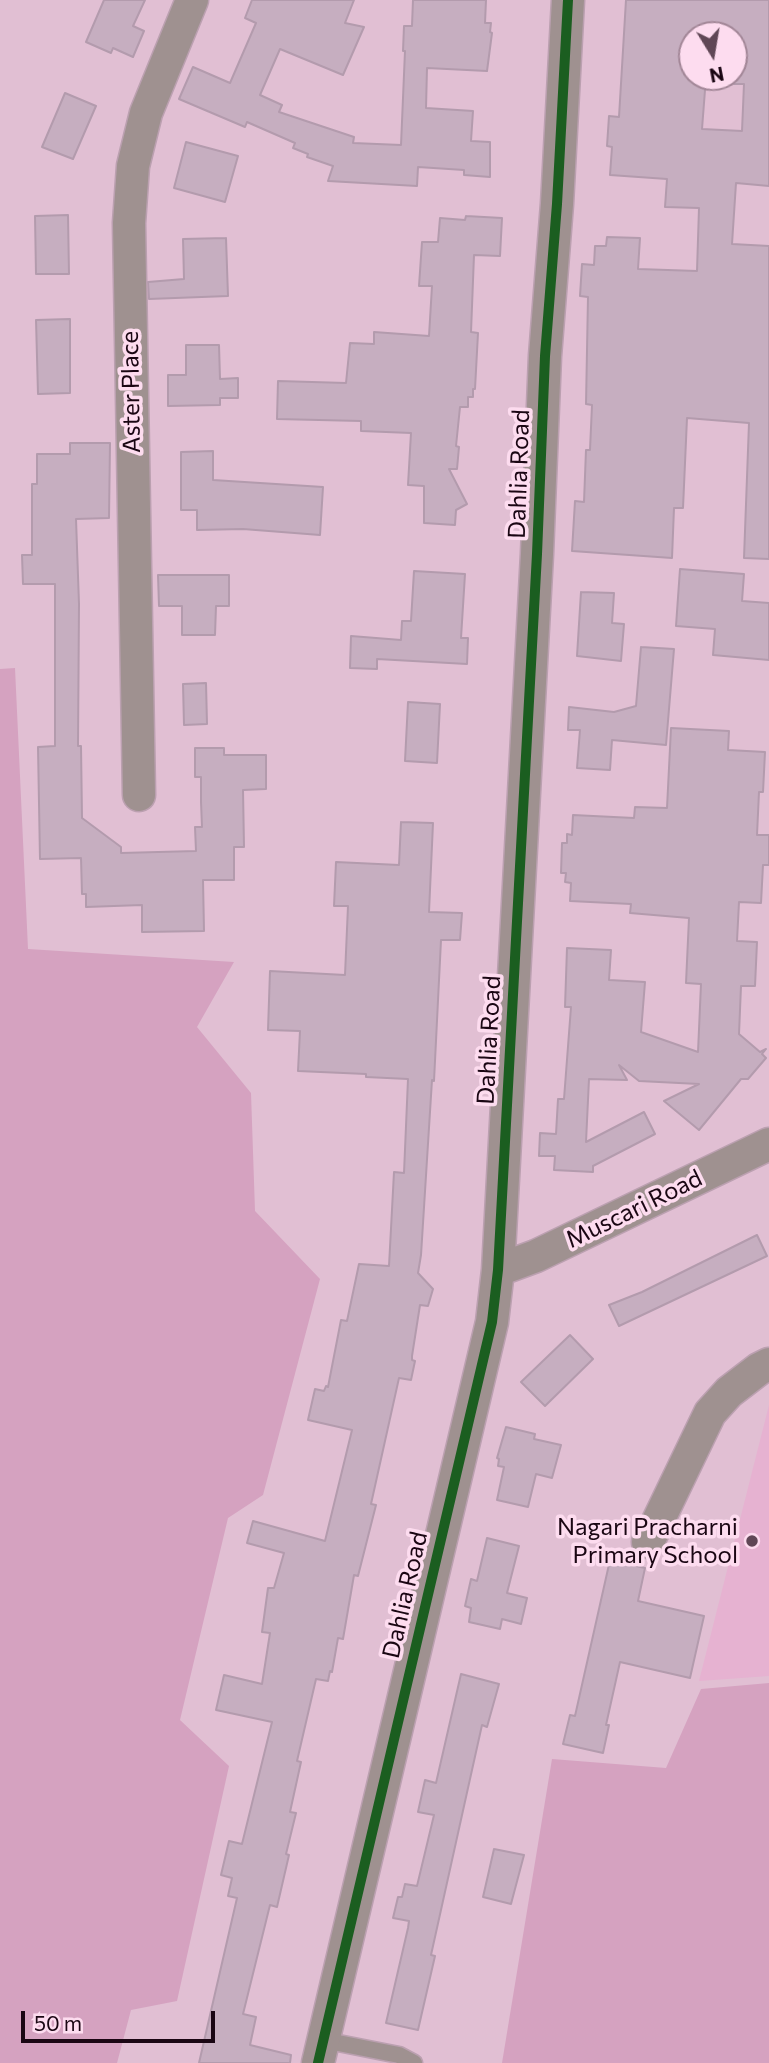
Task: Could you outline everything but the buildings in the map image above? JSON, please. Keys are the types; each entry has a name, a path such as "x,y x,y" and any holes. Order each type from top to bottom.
{"street":[{"name":"Aster Place","path":"139,795 129,223 133,166 146,113 192,0"},
{"name":"Dahlia Road","path":"320,2052 492,1322 498,1270 545,356 557,204 568,0"},
{"name":"Muscari Road","path":"498,1270 536,1256 769,1144"},
{"path":"648,1542 710,1413 729,1392 769,1364"}],"lane":[{"path":"320,2052 399,2055 414,2063"}],"shaded area":[{"path":"15,668 28,949 234,962 197,1027 251,1093 255,1211 320,1279 263,1495 228,1518 180,1720 229,1766 177,2001 131,2010 117,2063 0,2063 0,669"},
{"name":"Nagari Pracharni Primary School","path":"769,1405 769,1676 699,1681"},
{"path":"769,1683 769,2063 502,2063 552,1759 666,1768 701,1689"}],"cycle path":[{"path":"318,2063 492,1322 498,1270 537,554 545,356 557,204 568,0"}],"place":[{"name":"Nagari Pracharni Primary School","path":"752,1541"}]}
